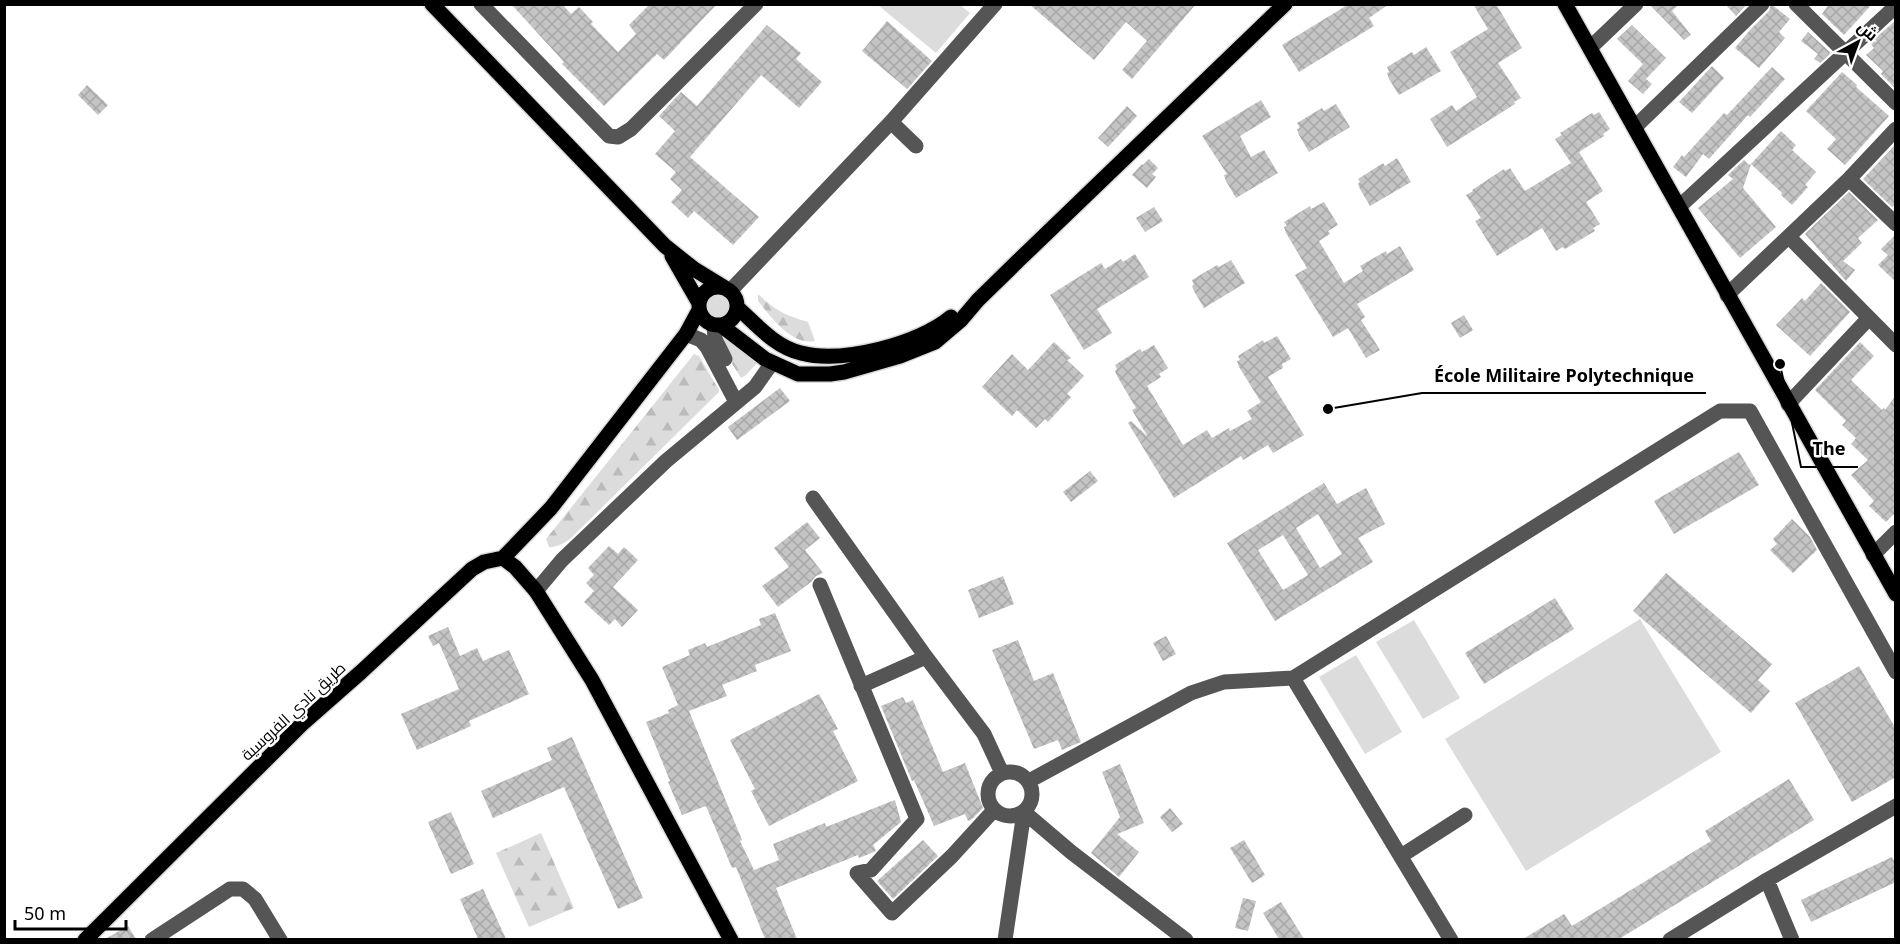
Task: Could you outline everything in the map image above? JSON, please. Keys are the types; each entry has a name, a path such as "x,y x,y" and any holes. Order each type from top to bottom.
{"main road":[{"path":"432,4 665,246 694,269 727,289 737,302 738,308 733,320 686,334"},
{"path":"665,246 699,306 704,320 772,363 798,374 830,374 900,356 935,342 962,320 978,300 1285,4"},
{"path":"1565,4 1896,594"},
{"path":"727,289 711,288 705,291 686,334 551,508 503,558 515,567 536,591 592,680 731,939"},
{"path":"738,308 770,337 784,346 800,353 837,357 911,340 929,332 962,308 978,300"},
{"name":"طريق نادي الفروسية","path":"85,939 303,723 472,569 484,561 503,558"}],"street":[{"path":"481,4 609,136 618,137 631,129 756,4"},
{"path":"727,289 891,122 995,4"},
{"path":"1590,48 1636,4"},
{"path":"1635,127 1762,4"},
{"path":"1796,4 1896,103"},
{"path":"1680,206 1896,6"},
{"path":"891,122 916,146"},
{"path":"1727,295 1850,179 1896,129"},
{"path":"1850,179 1896,224"},
{"path":"1789,237 1896,345"},
{"path":"1788,404 1869,318"},
{"path":"715,325 714,333 718,345 740,399"},
{"path":"686,334 701,340 707,346 740,399"},
{"path":"536,591 561,560 650,476 760,382 772,363"},
{"path":"1029,781 1191,693 1224,682 1293,678 1720,411 1750,411 1896,672"},
{"path":"813,498 984,734 1002,773"},
{"path":"1873,555 1896,532"},
{"path":"820,585 917,819 871,870 857,873 891,913 952,856 994,810"},
{"path":"861,686 926,657"},
{"path":"1293,678 1451,939"},
{"path":"1017,772 1029,781 1033,789 1033,798 1030,806 1024,812 1014,817 1007,817 994,810 990,804 988,789 996,777 1002,773 1017,772"},
{"path":"1670,939 1896,806"},
{"path":"1005,939 1024,812"},
{"path":"1024,812 1071,852 1186,939"},
{"path":"1401,856 1465,815"},
{"path":"1767,880 1792,939"},
{"path":"152,939 230,889 243,889 255,899 280,939"}],"green space":[{"path":"878,5 960,5 970,13 936,53"},
{"path":"718,293 727,297 731,306 727,315 718,319 709,315 705,306 709,297"},
{"path":"758,294 781,312 808,322 815,341 806,341 790,335 758,301"},
{"path":"725,337 760,360 741,378 726,353"},
{"path":"694,354 699,356 719,392 570,539 563,544 549,547 546,539"},
{"path":"1640,619 1721,752 1526,871 1445,739"},
{"path":"1414,620 1460,698 1423,719 1376,642"},
{"path":"1356,655 1402,732 1365,754 1319,677"},
{"path":"541,833 574,908 529,927 496,853"}],"building":[{"path":"511,4 562,4 571,14 579,7 593,22 591,24 618,52 636,34 629,25 650,4 717,4 664,60 657,54 604,106 562,64 564,62"},
{"path":"1029,4 1196,4 1132,79 1122,70 1147,41 1126,22 1094,60"},
{"path":"1349,4 1389,4 1369,18 1374,26 1299,72 1282,45"},
{"path":"1473,4 1496,4 1522,48 1498,63 1521,98 1447,147 1430,119 1452,105 1456,111 1477,97 1450,52 1488,29"},
{"path":"1649,4 1679,4 1672,11 1691,35 1684,40"},
{"path":"1725,4 1747,4 1736,16"},
{"path":"1771,4 1790,19 1779,32 1785,38 1759,68 1735,48 1769,11"},
{"path":"1829,4 1872,4 1844,35 1822,14"},
{"path":"1896,20 1896,89 1881,74 1883,71 1866,55 1874,48 1870,43"},
{"path":"887,21 932,61 907,89 862,51"},
{"path":"767,25 801,53 796,59 822,82 799,108 761,75 690,157 759,217 733,245 694,211 688,218 671,202 682,190 670,179 676,172 655,154 675,131 659,116 681,92 697,106"},
{"path":"1632,25 1666,58 1646,79 1652,84 1643,94 1628,81 1643,64 1617,39"},
{"path":"1808,32 1831,53 1820,63 1814,59 1818,54 1801,41"},
{"path":"1426,47 1441,71 1399,95 1389,79 1387,67 1412,52 1414,55"},
{"path":"1712,66 1724,78 1692,113 1679,102"},
{"path":"1772,67 1785,79 1750,117 1748,115 1709,159 1703,154 1686,177 1673,167 1682,155 1684,157 1724,113 1727,115"},
{"path":"1842,72 1889,116 1845,165 1827,149 1836,139 1806,111"},
{"path":"87,85 108,105 98,115 78,95"},
{"path":"1261,100 1271,117 1240,136 1251,157 1264,150 1278,173 1236,198 1226,181 1224,175 1227,174 1202,136"},
{"path":"1336,104 1350,127 1309,152 1299,135 1297,129 1300,128 1297,123 1322,108 1324,111"},
{"path":"1127,106 1137,116 1108,147 1098,138"},
{"path":"1599,112 1610,129 1603,134 1604,136 1579,152 1603,191 1586,202 1600,224 1593,228 1595,231 1565,249 1563,247 1556,251 1542,228 1497,256 1475,221 1481,218 1466,195 1504,169 1505,171 1510,168 1525,191 1571,163 1555,139 1562,135 1560,133 1592,113 1594,115"},
{"path":"1781,131 1796,145 1792,150 1816,172 1805,185 1808,187 1792,205 1751,164 1743,188 1776,227 1740,258 1698,208 1733,179 1728,175 1744,160 1749,165 1752,163"},
{"path":"1896,144 1896,204 1892,207 1863,179"},
{"path":"1397,158 1411,182 1370,206 1360,189 1358,179 1383,163 1385,166"},
{"path":"1149,159 1158,168 1152,174 1156,177 1147,188 1132,175"},
{"path":"1849,192 1878,220 1858,238 1862,243 1843,261 1855,270 1846,281 1805,234"},
{"path":"1324,202 1338,225 1328,231 1330,234 1319,241 1344,283 1363,271 1360,266 1400,246 1414,270 1357,304 1365,317 1361,320 1380,350 1366,358 1348,328 1333,337 1295,275 1307,268 1286,233 1284,227 1287,226 1284,222 1310,206 1311,209"},
{"path":"1154,207 1163,221 1145,232 1136,218"},
{"path":"1896,234 1896,282 1878,265 1888,255 1881,249"},
{"path":"1135,254 1149,277 1097,309 1112,333 1084,350 1050,295 1101,263 1105,269"},
{"path":"1231,260 1245,283 1204,308 1194,291 1192,280 1217,265 1219,267"},
{"path":"1821,283 1850,312 1810,356 1776,325 1802,298 1805,301"},
{"path":"1464,315 1473,330 1460,338 1451,323"},
{"path":"1277,336 1291,359 1282,364 1283,368 1268,377 1304,435 1273,453 1268,445 1243,460 1241,456 1174,498 1128,423 1131,421 1148,437 1132,410 1136,408 1117,376 1115,365 1140,349 1142,352 1154,345 1168,368 1159,374 1161,377 1147,386 1183,445 1207,430 1212,438 1252,419 1247,411 1261,402 1239,367 1238,356 1263,340 1264,343"},
{"path":"1054,342 1071,358 1067,360 1084,376 1067,394 1071,397 1048,422 1045,419 1036,428 1017,410 1012,416 982,387 1012,354 1028,370"},
{"path":"1860,342 1874,356 1851,380 1882,410 1884,408 1885,410 1896,395 1896,512 1886,522 1869,506 1874,501 1851,475 1868,460 1851,444 1856,438 1842,425 1846,421 1815,390"},
{"path":"780,388 790,401 737,440 728,427"},
{"path":"1739,452 1759,485 1674,534 1654,501"},
{"path":"1090,471 1098,481 1071,502 1063,492"},
{"path":"1324,483 1337,504 1366,488 1385,524 1358,538 1373,562 1275,621 1227,543","holes":["1318,514 1342,554 1320,568 1296,528","1283,535 1308,575 1283,590 1258,550"]},
{"path":"1792,519 1810,537 1817,550 1793,573 1770,550 1777,544 1773,539"},
{"path":"807,522 820,538 805,550 823,573 816,576 778,607 762,586 789,567 774,548"},
{"path":"609,546 618,554 624,547 638,560 613,587 638,610 622,627 615,619 609,625 584,602 594,591 586,583 594,575 588,568"},
{"path":"1666,573 1772,664 1758,680 1770,691 1751,713 1633,611"},
{"path":"1003,576 1014,604 979,618 968,590"},
{"path":"1555,598 1574,629 1484,684 1465,653"},
{"path":"775,613 791,651 755,665 757,671 722,685 727,696 689,711 742,840 740,841 754,870 779,860 773,844 825,823 826,827 895,800 901,822 873,845 876,850 874,852 859,858 858,855 776,888 797,939 765,939 736,867 732,868 706,806 682,815 646,722 669,713 668,710 678,705 662,667 690,655 688,650 705,643 707,647 761,625 759,619"},
{"path":"448,627 460,656 477,648 483,661 509,650 529,694 469,721 471,726 417,750 401,714 459,689 439,643 433,646 428,636"},
{"path":"1166,636 1176,654 1163,661 1153,643"},
{"path":"1018,640 1034,681 1053,673 1081,742 1062,750 1058,740 1034,749 992,650"},
{"path":"1859,666 1896,729 1896,777 1852,802 1795,703"},
{"path":"819,694 838,729 833,731 858,781 769,826 751,791 755,789 730,740"},
{"path":"903,697 906,703 913,700 943,772 965,763 983,808 972,819 968,821 965,814 934,826 914,780 912,781 881,706"},
{"path":"572,737 643,898 618,909 564,787 493,818 481,791 552,760 547,748"},
{"path":"1120,764 1144,823 1117,834 1139,852 1119,877 1091,853 1120,817 1102,772"},
{"path":"1789,779 1814,820 1619,939 1523,939 1564,914 1572,926 1711,841 1705,831"},
{"path":"1170,808 1183,824 1172,832 1160,817"},
{"path":"451,812 474,864 451,874 428,822"},
{"path":"923,840 938,856 893,899 877,881"},
{"path":"1244,840 1265,875 1252,883 1230,848"},
{"path":"1892,857 1896,865 1896,882 1811,922 1801,900"},
{"path":"483,889 506,939 478,939 460,899"},
{"path":"1243,898 1256,901 1248,931 1235,928"},
{"path":"1281,902 1304,939 1279,939 1263,913"},
{"path":"128,926 136,939 105,939"}],"place":[{"name":"The","path":"1780,364"},
{"name":"École Militaire Polytechnique","path":"1328,409"}]}
